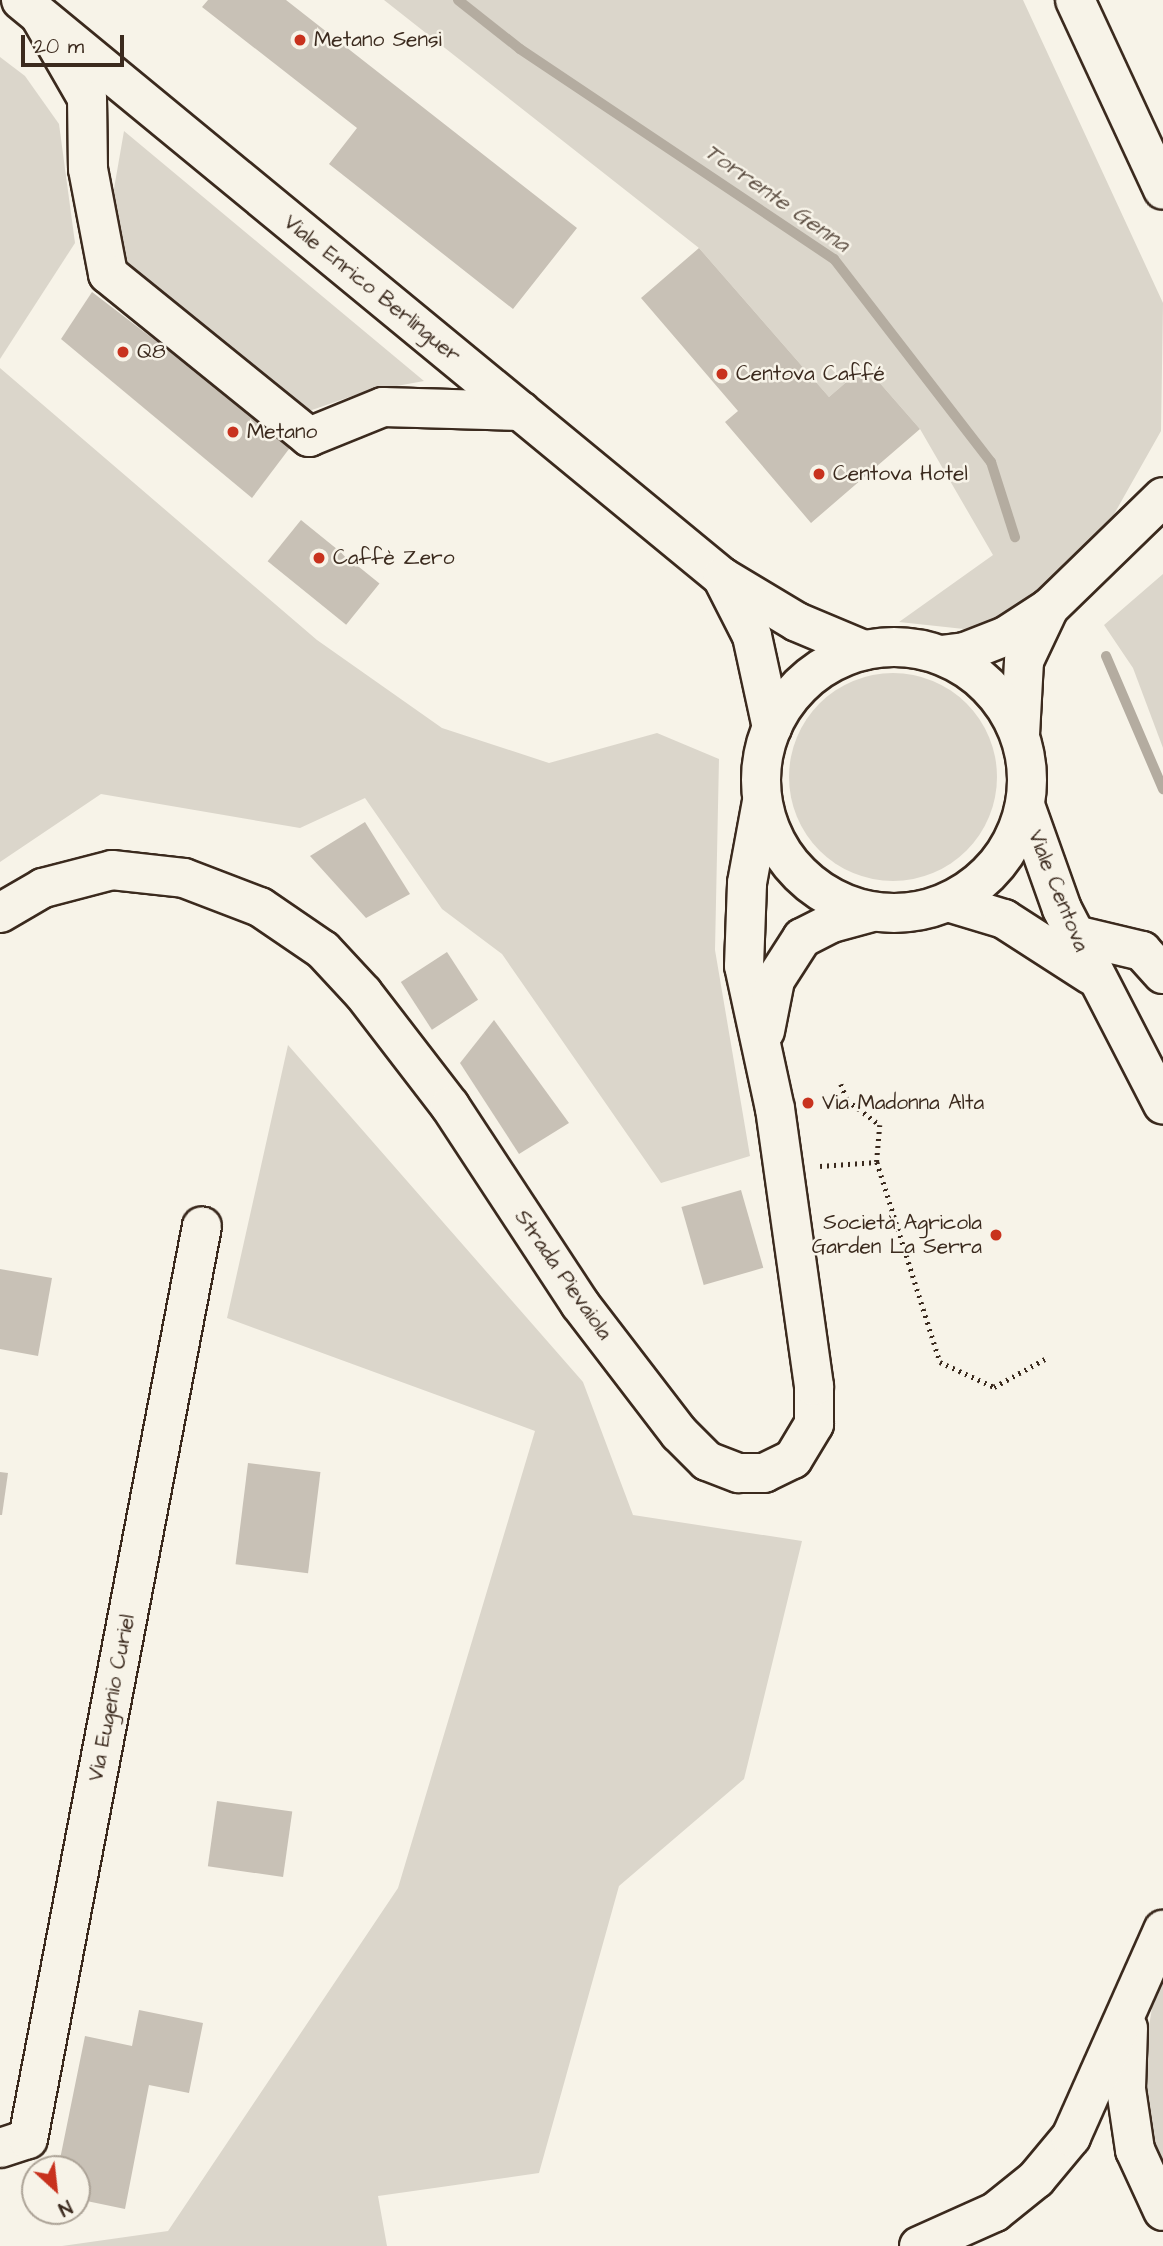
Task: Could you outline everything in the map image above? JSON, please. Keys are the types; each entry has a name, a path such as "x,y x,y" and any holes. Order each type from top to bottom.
{"main road":[{"path":"1075,0 1163,190"},
{"path":"31,8 87,98 88,169 108,274 309,437 383,407 521,411"},
{"name":"Viale Enrico Berlinguer","path":"31,8 722,577"},
{"path":"872,912 833,898 799,874 769,828 762,801 761,770 772,727 800,686 834,662 864,650 905,648 941,655 965,652 1006,636 1049,608 1163,497"},
{"path":"722,577 797,622 864,650"},
{"path":"722,577 752,636 772,727"},
{"path":"1020,735 1024,661 1049,608"},
{"path":"763,1040 775,980 802,938 832,923 872,912 916,912 948,902 990,873 1013,842 1025,805 1028,770 1020,735 1002,701 975,674 941,655"},
{"name":"Strada Pievaiola","path":"0,913 43,888 112,870 172,876 260,907 323,950 363,993 450,1106 580,1304 679,1433 707,1461 739,1473 764,1474 793,1459 814,1424 801,1269 763,1040 744,966 747,883 762,801"},
{"name":"Viale Centova","path":"1025,805 1045,868 1074,935 1093,976 1163,1105"},
{"name":"Viale Centova","path":"948,902 1004,919 1093,976"},
{"path":"1074,935 1142,951 1163,974"},
{"name":"Via Eugenio Curiel","path":"0,2148 28,2139 202,1226"},
{"path":"919,2246 995,2212 1036,2179 1071,2137 1163,1930"},
{"path":"1128,2008 1126,2089 1135,2150 1163,2211"}],"path":[{"path":"841,1084 847,1100 880,1125 877,1163 940,1362 994,1387 1045,1359"},
{"path":"784,1169 877,1163"}],"shaded area":[{"path":"384,0 1023,0 1163,303 1161,431 1104,532 1024,611 964,629 899,622 993,555 920,429 865,366 829,397 699,248"},
{"path":"0,57 25,76 59,124 75,243 0,359"},
{"path":"124,131 424,381 364,392 309,411 116,253 107,229"},
{"path":"0,368 317,640 442,728 549,763 657,733 719,759 715,950 750,1156 661,1183 502,954 442,909 365,798 300,828 101,794 0,862"},
{"path":"1163,574 1163,748 1133,668 1104,625"},
{"path":"893,673 933,681 951,690 967,703 980,719 989,737 997,777 989,817 980,835 967,851 951,864 933,873 893,881 853,873 835,864 819,851 806,835 797,817 789,777 797,737 806,719 819,703 835,690 853,681"},
{"path":"288,1045 583,1382 633,1515 802,1541 744,1779 619,1886 539,2173 378,2196 387,2246 62,2246 168,2231 398,1888 535,1431 227,1318"},
{"path":"1163,1978 1163,2163 1137,2101 1155,1989"}],"building":[{"path":"208,0 286,0 577,228 513,309 329,164 357,128 202,7"},
{"path":"699,248 829,397 865,366 920,429 811,523 725,422 738,411 641,298"},
{"path":"92,292 292,445 252,498 61,339"},
{"path":"301,520 379,584 346,625 268,561"},
{"path":"365,822 410,894 366,918 310,856"},
{"path":"447,952 478,1000 432,1030 401,982"},
{"path":"494,1020 569,1123 519,1154 460,1063"},
{"path":"741,1190 763,1268 704,1285 681,1207"},
{"path":"0,1269 52,1278 38,1356 0,1349"},
{"path":"248,1463 320,1472 308,1573 236,1564"},
{"path":"0,1472 8,1473 2,1515 0,1515"},
{"path":"217,1801 292,1812 283,1877 208,1866"},
{"path":"139,2010 203,2023 189,2093 149,2085 125,2209 91,2202 91,2155 61,2155 85,2036 132,2046"}],"waterway":[{"name":"Torrente Genna","path":"458,0 520,49 834,259 991,462 1015,537"},
{"name":"Torrente Genna","path":"1106,656 1163,789"}],"place":[{"name":"Metano Sensi","path":"300,40"},
{"name":"Q8","path":"123,352"},
{"name":"Centova Caffé","path":"722,374"},
{"name":"Metano","path":"233,432"},
{"name":"Centova Hotel","path":"819,474"},
{"name":"Caffè Zero","path":"319,558"},
{"name":"Via Madonna Alta","path":"808,1103"},
{"name":"Società Agricola Garden La Serra","path":"996,1235"}]}
